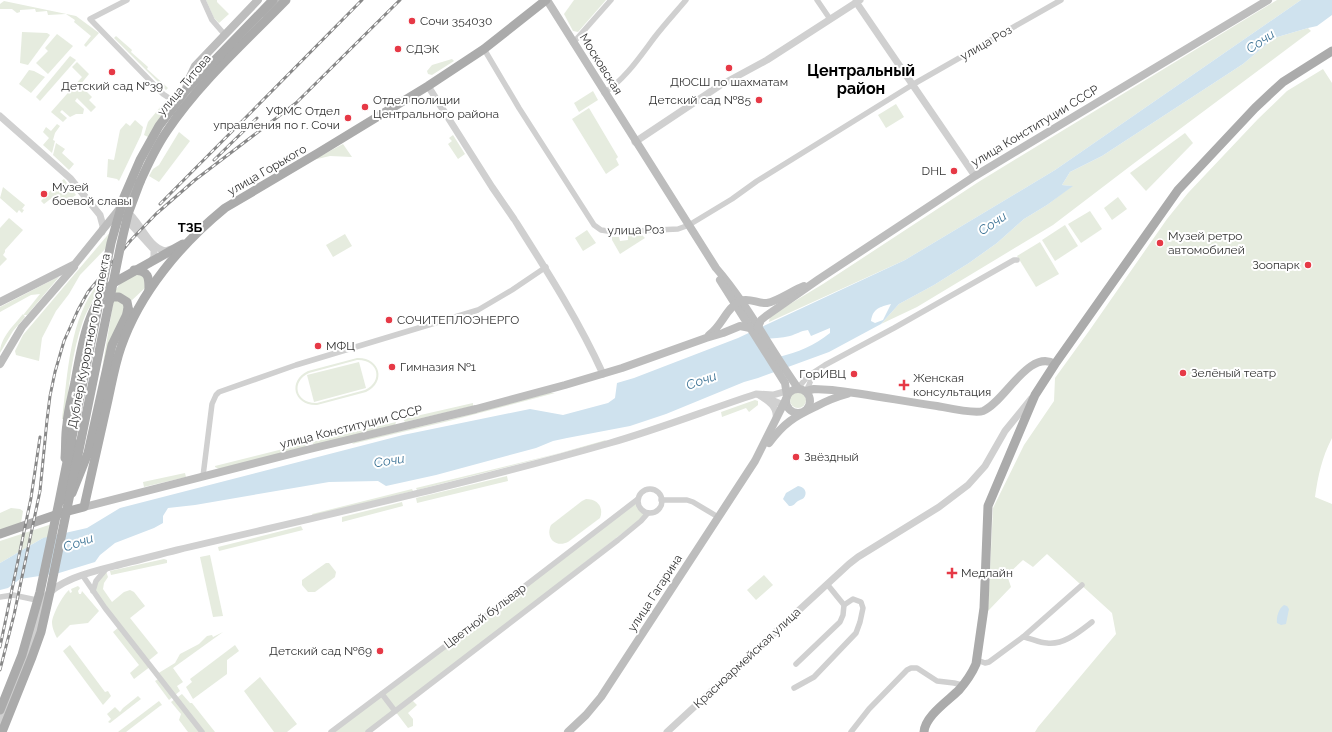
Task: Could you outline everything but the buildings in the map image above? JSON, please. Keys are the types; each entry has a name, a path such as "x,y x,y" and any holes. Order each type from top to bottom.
{"main road":[{"path":"182,103 188,81 195,66 258,0"},
{"name":"Дублёр Курортного проспекта","path":"0,710 22,655 40,592 111,243 120,210 131,179 159,126 186,90 273,0"},
{"name":"улица Титова","path":"0,364 22,328 86,252 127,200 155,143 182,103 212,68 280,0"},
{"name":"Дублёр Курортного проспекта","path":"2,732 41,632 70,500 120,244 128,214 140,182 159,144 179,115 215,72 286,0"},
{"path":"428,86 484,49 546,0"},
{"name":"Московская","path":"546,0 738,303 784,378 791,396 810,396 811,400 809,407 804,412"},
{"name":"улица Конституции СССР","path":"819,279 975,176 1268,0"},
{"path":"924,732 928,719 962,686 973,671 977,660 984,608 988,506 1035,395 1054,364 1178,190 1255,108 1283,82 1332,51"},
{"name":"улица Горького","path":"149,290 189,240 225,208 428,86"},
{"name":"улица Горького","path":"109,286 134,270 149,264 189,240"},
{"path":"0,302 75,264"},
{"path":"84,507 120,347 149,290 149,278 147,275 134,270"},
{"path":"706,338 718,328 731,308 738,303 747,300 762,302 773,301 819,279"},
{"path":"753,328 766,316 819,279"},
{"path":"59,502 65,455 67,422 82,344 93,312 100,298 109,286"},
{"path":"61,513 109,286"},
{"path":"70,500 88,454 112,345 127,314 141,295 149,290"},
{"path":"104,308 110,298 116,296 128,304 127,314"},
{"name":"улица Конституции СССР","path":"0,534 61,513 203,476 476,409 603,374 740,326 753,328"},
{"path":"755,461 776,420 791,396 814,389 832,390 957,410 980,412 997,400 1022,373 1034,365 1043,360 1051,361 1054,364"},
{"path":"755,461 780,430 791,420 831,399 852,393"},
{"path":"791,396 795,412 804,412"},
{"name":"улица Гагарина","path":"568,732 602,697 755,461"}],"street":[{"path":"127,0 90,19 163,94 182,103"},
{"path":"203,0 212,20 225,35"},
{"path":"573,43 611,0"},
{"path":"604,93 620,81 686,0"},
{"path":"817,0 830,19"},
{"name":"улица Роз","path":"484,49 520,110 588,216 598,228 609,232 678,229 689,225 912,85 1061,0"},
{"path":"635,142 719,86 767,60 858,1 912,85 975,176"},
{"path":"428,86 546,267 593,351 603,374"},
{"path":"0,116 63,171 100,215 103,226 102,232"},
{"path":"127,200 126,206 128,213 146,235 162,250 168,250 189,240"},
{"path":"100,215 108,218 118,212 128,213"},
{"path":"118,212 120,216 124,217 153,248 155,255 149,264"},
{"path":"0,723 28,654 42,601 55,588 82,576 106,568 423,492 560,457 624,439 757,394 791,396 809,385 812,374 825,365 1016,260"},
{"path":"203,476 212,404 219,392 296,364 478,310 512,290 546,267"},
{"path":"777,394 784,378"},
{"path":"757,394 769,396 777,394 791,396"},
{"path":"757,394 772,404 776,414 776,420"},
{"name":"Красноармейская улица","path":"667,732 826,584 858,557 939,507 960,492 978,476 1005,431 1035,395"},
{"path":"1000,441 1009,436 1016,441"},
{"path":"644,490 652,490 658,493 661,500 660,506 657,510 648,513 640,508 638,499 644,490"},
{"name":"Цветной бульвар","path":"331,732 638,499"},
{"path":"661,500 687,500 718,517"},
{"name":"Цветной бульвар","path":"368,732 618,540 641,521 648,513"},
{"path":"93,591 96,580 106,568"},
{"path":"82,576 202,732"},
{"path":"796,664 840,622 843,615 844,605 826,584"},
{"path":"977,660 985,663 989,662 1023,637 1082,586"},
{"path":"0,597 13,595 42,601"},
{"path":"794,688 814,677 856,633 863,608 862,603 859,600 853,599 844,605"},
{"path":"1023,637 1046,643 1055,643 1065,640 1092,622"},
{"path":"851,732 886,691 907,670 911,668 917,668 937,681 954,683 962,686"},
{"path":"382,694 395,711"}],"shaded area":[{"path":"206,0 217,0 217,2 229,14 219,23 214,18"},
{"path":"574,0 606,0 578,32 573,31 564,14"},
{"path":"1277,0 1301,0 1055,170 905,260 769,322 770,316 823,284 980,181"},
{"path":"4,1 76,16 99,33 86,47 84,45 91,36 74,22 75,20 66,14 48,15 47,11 36,12 35,9 20,10 20,12 17,13 12,9 0,9 0,4"},
{"path":"1308,28 1311,31 1053,225 917,307 881,324 899,304 934,285 969,263 997,243 1024,219 1047,205 1072,186 1062,185 1070,172 1102,156 1243,64 1274,38"},
{"path":"22,32 47,33 50,35 28,65 20,63"},
{"path":"57,34 73,46 48,74 36,63 48,51 45,48"},
{"path":"116,36 148,67 147,69 168,88 166,90 114,38"},
{"path":"70,56 76,60 40,101 36,97"},
{"path":"452,59 454,61 432,75 428,74 427,71 432,65"},
{"path":"77,62 89,74 80,85 92,97 89,100 96,107 91,112 77,98 75,101 84,109 83,114 76,114 70,117 62,110 60,112 67,118 63,122 51,112 82,77 72,67"},
{"path":"1323,69 1332,83 1332,438 1321,467 1315,497 1332,504 1332,732 1035,732 1116,634 1112,613 1047,554 1033,567 1023,560 1007,575 1011,587 988,611 993,508 1024,445 1054,401 1055,378 1167,219 1188,193 1258,119 1287,91"},
{"path":"29,70 45,77 31,93 19,84"},
{"path":"593,91 598,100 579,112 574,103"},
{"path":"166,100 173,104 150,138 144,135 148,122"},
{"path":"896,104 904,117 886,128 878,115"},
{"path":"589,108 618,157 616,159 619,165 606,174 572,119"},
{"path":"135,120 143,127 141,135 119,181 117,179 107,177 108,159 114,160 120,130 126,123 130,126"},
{"path":"57,124 60,126 55,133 52,153 43,145 49,138 43,132 46,127 51,131"},
{"path":"179,132 190,141 159,182 149,176 153,169 159,165"},
{"path":"1185,133 1193,143 1146,191 1130,173"},
{"path":"453,135 465,154 458,159 448,144 452,141 449,138"},
{"path":"56,143 65,149 62,153 74,164 69,170 53,155"},
{"path":"343,144 352,157 330,156 313,160"},
{"path":"64,179 76,195 59,206 53,197 44,204 41,201"},
{"path":"3,187 25,205 22,209 24,210 22,213 19,210 17,213 0,198"},
{"path":"1118,197 1127,209 1112,220 1104,208"},
{"path":"1090,211 1102,229 1081,243 1068,224"},
{"path":"9,218 23,230 5,250 3,255 7,259 0,266 0,228"},
{"path":"1065,225 1078,246 1055,261 1042,240"},
{"path":"112,230 108,246 80,275 69,294 56,311 42,338 39,361 16,355 15,351 23,335"},
{"path":"587,230 596,243 583,251 575,238"},
{"path":"345,234 352,246 333,257 326,245"},
{"path":"642,235 645,238 620,254 612,240 612,237 619,237 620,241 628,240 628,236"},
{"path":"1040,242 1059,274 1036,287 1017,256"},
{"path":"134,274 144,276 145,288 130,302 114,292 120,284"},
{"path":"59,277 27,315 24,315 40,294 31,295 0,312 0,307"},
{"path":"100,281 79,333 71,369 65,419 62,419 68,365 76,329 90,296"},
{"path":"114,298 127,303 106,353 102,369"},
{"path":"23,314 25,317 13,331 0,353 2,342 5,337"},
{"path":"357,358 371,361 378,371 378,377 373,388 366,392 317,405 303,402 296,392 297,381 301,375 308,371","holes":["357,360 370,363 376,371 375,381 365,390 317,403 304,400 300,396 298,392 299,382 309,373"]},
{"path":"359,362 366,388 314,402 307,375"},
{"path":"798,392 804,394 806,400 804,406 798,408 792,406 790,400 792,394"},
{"path":"549,393 555,393 453,420 352,444 354,442 452,419"},
{"path":"755,400 758,401 758,405 749,412 746,408 722,417 721,412"},
{"path":"473,403 473,406 405,422 403,419"},
{"path":"396,422 395,425 314,445 312,442"},
{"path":"606,440 604,442 417,490 416,488 560,453"},
{"path":"307,443 305,447 219,469 215,467 215,466"},
{"path":"185,473 186,477 144,487 143,482"},
{"path":"507,476 508,481 417,503 416,498"},
{"path":"412,489 413,491 313,516 312,514"},
{"path":"586,499 597,502 601,511 600,518 564,544 559,544 553,541 549,534 551,525"},
{"path":"402,502 403,506 342,522 342,517"},
{"path":"638,502 640,508 648,513 411,699 417,705 408,713 413,719 413,726 408,728 395,711 368,732 331,732"},
{"path":"11,508 20,509 23,511 21,523 0,531 0,513"},
{"path":"52,524 49,538 43,538 0,563 0,541"},
{"path":"301,526 303,530 219,551 218,547"},
{"path":"210,555 223,616 213,617 200,557"},
{"path":"164,559 167,560 167,563 111,575 110,571"},
{"path":"326,563 329,563 336,572 335,577 315,592 308,592 302,585 302,580"},
{"path":"106,571 108,577 104,583 103,589 112,602 124,592 130,590 134,592 145,606 130,618 158,653 147,662 151,666 134,679 130,673 139,665 113,632 119,627 93,591 96,580"},
{"path":"764,575 773,585 756,600 747,590"},
{"path":"78,586 80,588 78,591 79,594 81,594 82,591 99,611 88,623 70,625 57,638 52,624 54,614 66,593 69,590 70,593 72,592 71,589"},
{"path":"223,632 173,668 183,682 177,686 180,691 169,700 155,681 160,678 157,674 175,663 180,654 199,644 207,636 212,635 213,637"},
{"path":"70,645 105,692 108,691 111,696 103,705 63,651"},
{"path":"235,645 239,651 227,660 227,674 193,699 186,687 192,682 190,679"},
{"path":"260,677 297,724 287,732 274,732 244,691"},
{"path":"182,694 190,703 192,703 215,732 188,732 179,720 181,714 171,702"},
{"path":"138,696 141,699 110,723 108,722 111,719 107,714 115,707 120,712"},
{"path":"159,701 162,705 126,732 118,732"}],"water":[{"name":"Сочи","path":"1301,0 1332,0 1332,15 1317,26 1274,38 1243,64 1102,156 1070,172 1062,185 1073,186 1047,205 1024,219 997,243 934,285 899,304 881,324 829,352 744,382 666,414 630,426 553,441 536,448 436,475 386,486 378,481 329,482 195,505 168,508 163,516 163,523 115,543 100,555 95,562 59,573 20,579 8,588 0,590 0,563 43,538 87,528 120,508 403,435 530,409 563,415 608,403 615,398 617,383 634,378 738,338 905,260 1055,170","holes":["891,304 883,320 875,323 871,321 875,311 880,307","830,328 830,333 818,342 799,351 779,357 764,339 787,337 808,330 811,336"]},
{"path":"798,486 802,487 806,492 805,496 803,499 789,506 783,499 786,493"},
{"path":"1284,605 1289,609 1286,624 1281,625 1277,623 1277,618 1279,610"}],"railway":[{"path":"160,204 362,0"},
{"path":"0,670 14,615 40,491 50,396 55,372 64,341 88,292 131,240 156,214 195,180 296,103 400,0"},
{"path":"214,160 257,118"},
{"path":"0,647 31,498 40,437"}],"place":[{"name":"Сочи 354030","path":"412,21"},
{"name":"СДЭК","path":"398,49"},
{"name":"ДЮСШ по шахматам","path":"729,68"},
{"name":"Детский сад №39","path":"112,72"},
{"name":"Детский сад №85","path":"759,100"},
{"name":"Отдел полиции Центрального района","path":"365,107"},
{"name":"УФМС Отдел управления по г. Сочи","path":"348,118"},
{"name":"DHL","path":"954,171"},
{"name":"Музей боевой славы","path":"44,194"},
{"name":"Музей ретро автомобилей","path":"1160,243"},
{"name":"Зоопарк","path":"1308,265"},
{"name":"СОЧИТЕПЛОЭНЕРГО","path":"389,320"},
{"name":"МФЦ","path":"318,346"},
{"name":"Гимназия №1","path":"392,367"},
{"name":"Зелёный театр","path":"1183,373"},
{"name":"ГорИВЦ","path":"854,374"},
{"name":"Женская консультация","path":"904,385"},
{"name":"Звёздный","path":"796,457"},
{"name":"Медлайн","path":"952,573"},
{"name":"Детский сад №69","path":"380,651"}],"district":[{"name":"Центральный район","path":"861,79"},
{"name":"ТЗБ","path":"190,227"}]}
